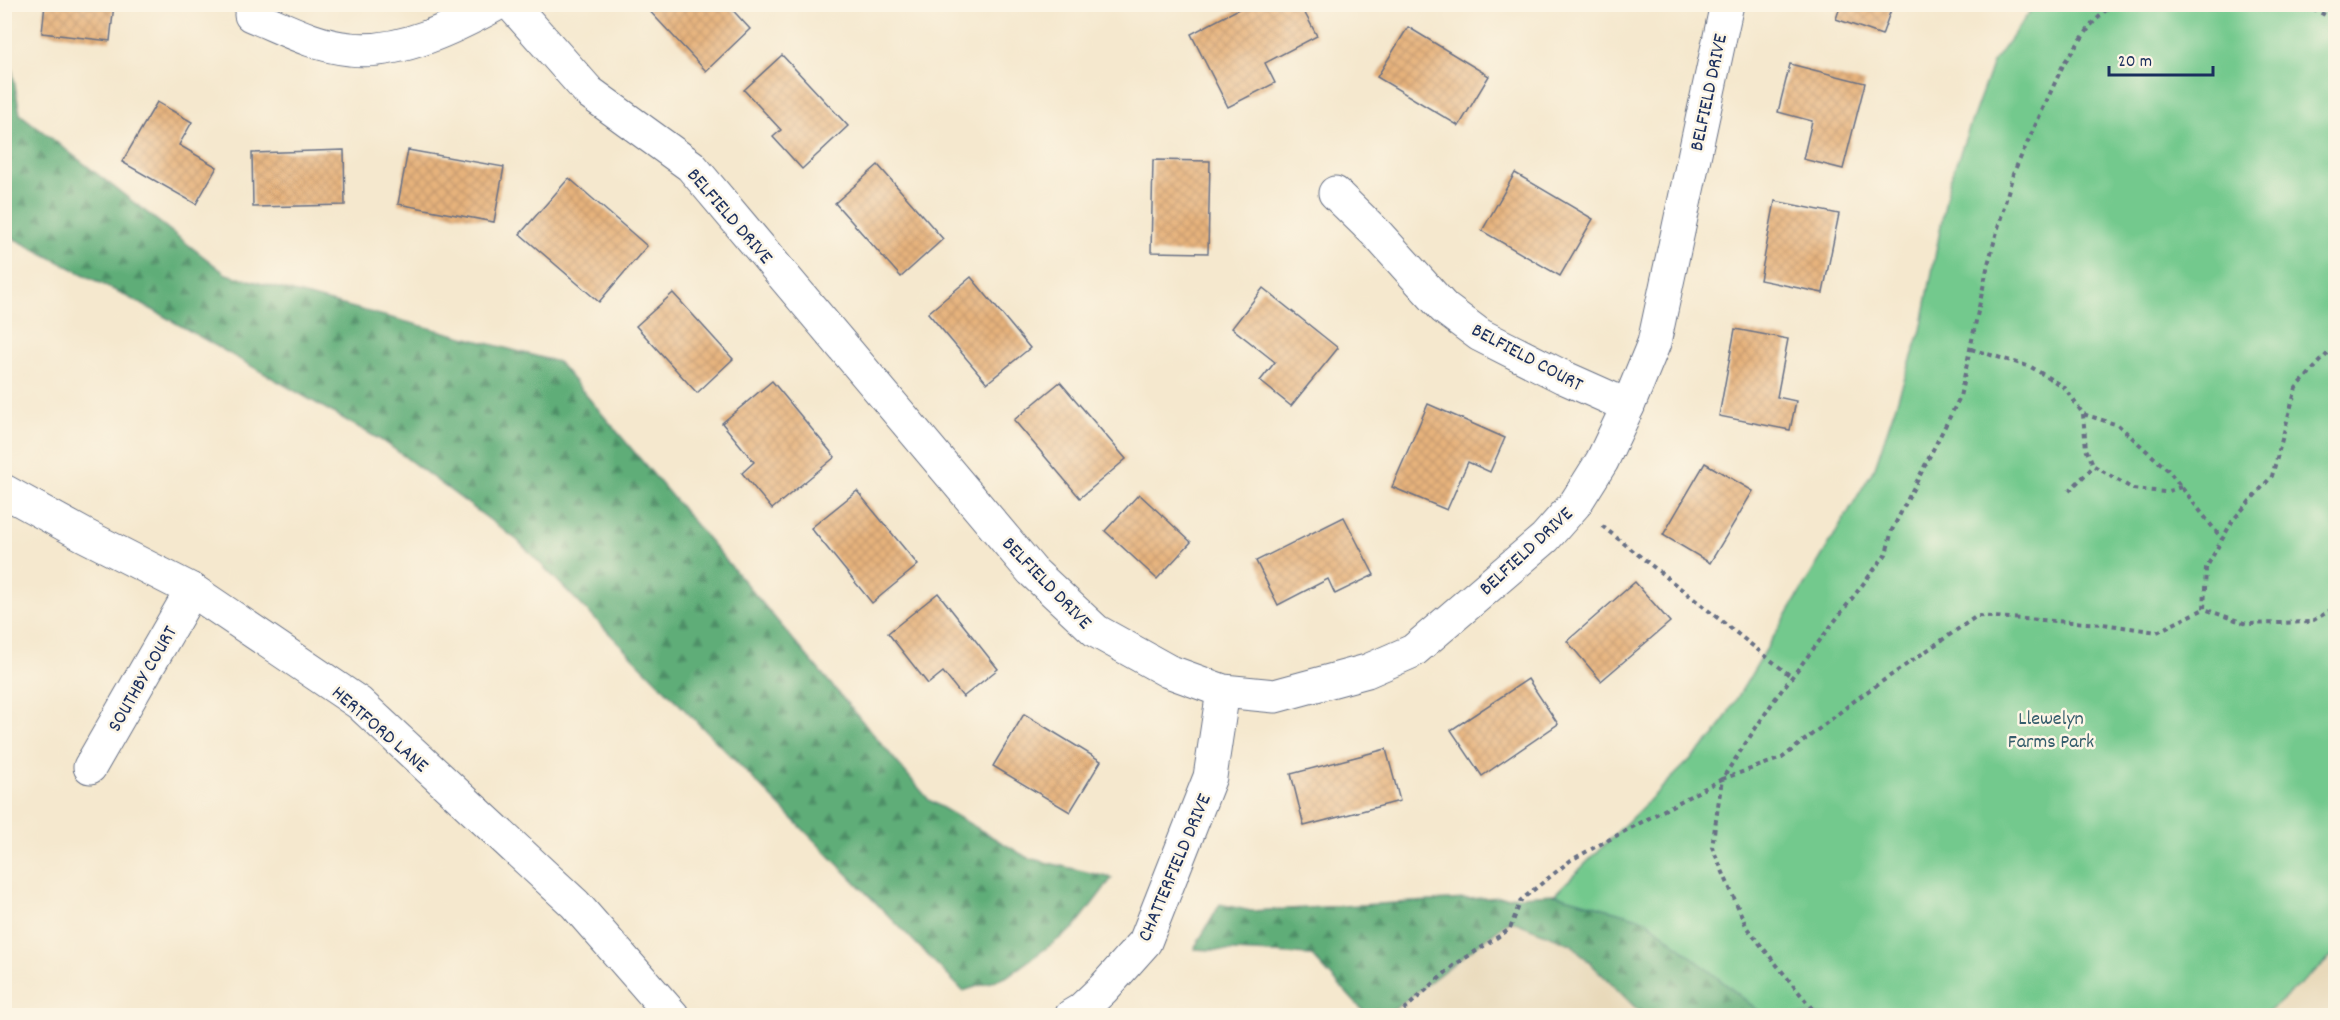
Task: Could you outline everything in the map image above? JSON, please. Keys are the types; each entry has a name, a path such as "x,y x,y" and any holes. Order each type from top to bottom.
{"street":[{"path":"251,15 313,41 350,49 387,49 457,26 497,4"},
{"name":"BELFIELD DRIVE","path":"511,4 589,92 691,166 1032,570 1096,631 1168,671 1223,691 1275,696 1367,671 1413,651 1545,538 1575,504 1602,461 1654,343 1726,4"},
{"name":"BELFIELD COURT","path":"1335,193 1378,235 1444,308 1480,335 1563,377 1628,406"},
{"name":"HERTFORD LANE","path":"4,491 192,590 359,703 575,904 673,1016"},
{"name":"SOUTHBY COURT","path":"90,767 192,590"},
{"name":"CHATTERFIELD DRIVE","path":"1079,1014 1145,942 1210,777 1223,691"}],"path":[{"path":"1818,1016 1747,928 1712,847 1722,779 1792,677 1886,554 1892,530 1960,397 1988,264 2013,174 2064,63 2092,24 2112,4"},
{"path":"2305,4 2336,21"},
{"path":"1971,349 2031,367 2065,388 2083,414 2086,449 2094,466 2133,489 2164,492 2181,488"},
{"path":"2204,609 2206,568 2233,520 2272,476 2296,388 2329,352 2336,350"},
{"path":"2083,414 2118,425 2168,470 2222,539"},
{"path":"2069,491 2094,466"},
{"path":"1575,504 1792,677"},
{"path":"1397,1016 1453,966 1510,929 1521,900 1571,860 1722,779 1782,758 1858,698 1977,616 2103,624 2157,632 2204,609 2247,624 2310,622 2336,608"}],"shaded area":[{"path":"1510,920 1571,944 1643,1015 1387,1016"},
{"path":"2335,954 2335,1015 2264,1015"}],"green space":[{"name":"Llewelyn Farms Park","path":"2035,5 2335,5 2335,954 2264,1015 1764,1015 1646,920 1555,894 1715,735 1875,467 1921,330 1949,183 1993,62"},
{"path":"5,30 20,114 226,274 558,362 929,800 1028,858 1112,878 1074,928 1006,977 963,991 517,540 386,443 153,310 5,234"},
{"path":"1555,894 1646,920 1764,1015 1643,1015 1571,944 1510,920 1387,1015 1367,1015 1311,955 1194,949 1220,904 1251,911"}],"building":[{"path":"45,4 114,4 110,41 42,33"},
{"path":"643,4 727,4 750,29 706,71"},
{"path":"1248,4 1300,4 1317,36 1265,63 1275,83 1228,107 1191,34"},
{"path":"1841,4 1893,4 1882,35 1836,19"},
{"path":"1408,27 1489,76 1459,126 1377,77"},
{"path":"782,55 848,126 802,169 773,137 781,130 744,90"},
{"path":"1790,64 1865,83 1843,169 1803,159 1812,121 1778,112"},
{"path":"157,102 192,122 179,145 217,167 196,204 122,162"},
{"path":"344,150 345,205 253,207 252,153"},
{"path":"408,150 504,167 494,222 398,204"},
{"path":"1153,160 1210,161 1208,253 1151,252"},
{"path":"878,165 943,239 901,277 835,203"},
{"path":"1515,173 1593,219 1560,276 1482,231"},
{"path":"569,178 647,246 599,302 520,234"},
{"path":"1775,201 1839,214 1823,293 1760,280"},
{"path":"971,277 1030,348 987,383 928,313"},
{"path":"1263,288 1338,348 1291,406 1260,381 1275,362 1232,328"},
{"path":"673,293 733,359 697,393 636,326"},
{"path":"1735,329 1788,339 1777,397 1796,401 1790,430 1719,416"},
{"path":"772,381 835,457 772,509 742,473 754,462 722,423"},
{"path":"1060,382 1126,459 1080,498 1014,420"},
{"path":"1428,404 1505,438 1490,472 1468,462 1447,510 1392,487"},
{"path":"1705,463 1753,491 1710,563 1663,535"},
{"path":"857,491 918,565 872,603 811,528"},
{"path":"1139,494 1191,542 1157,579 1105,531"},
{"path":"1344,517 1374,575 1335,594 1328,579 1278,605 1256,561"},
{"path":"1635,582 1670,622 1601,681 1567,641"},
{"path":"938,593 998,669 963,697 943,672 928,684 888,633"},
{"path":"1528,679 1558,724 1482,776 1451,730"},
{"path":"1024,714 1101,761 1070,812 993,766"},
{"path":"1386,749 1400,801 1304,826 1291,774"}]}
